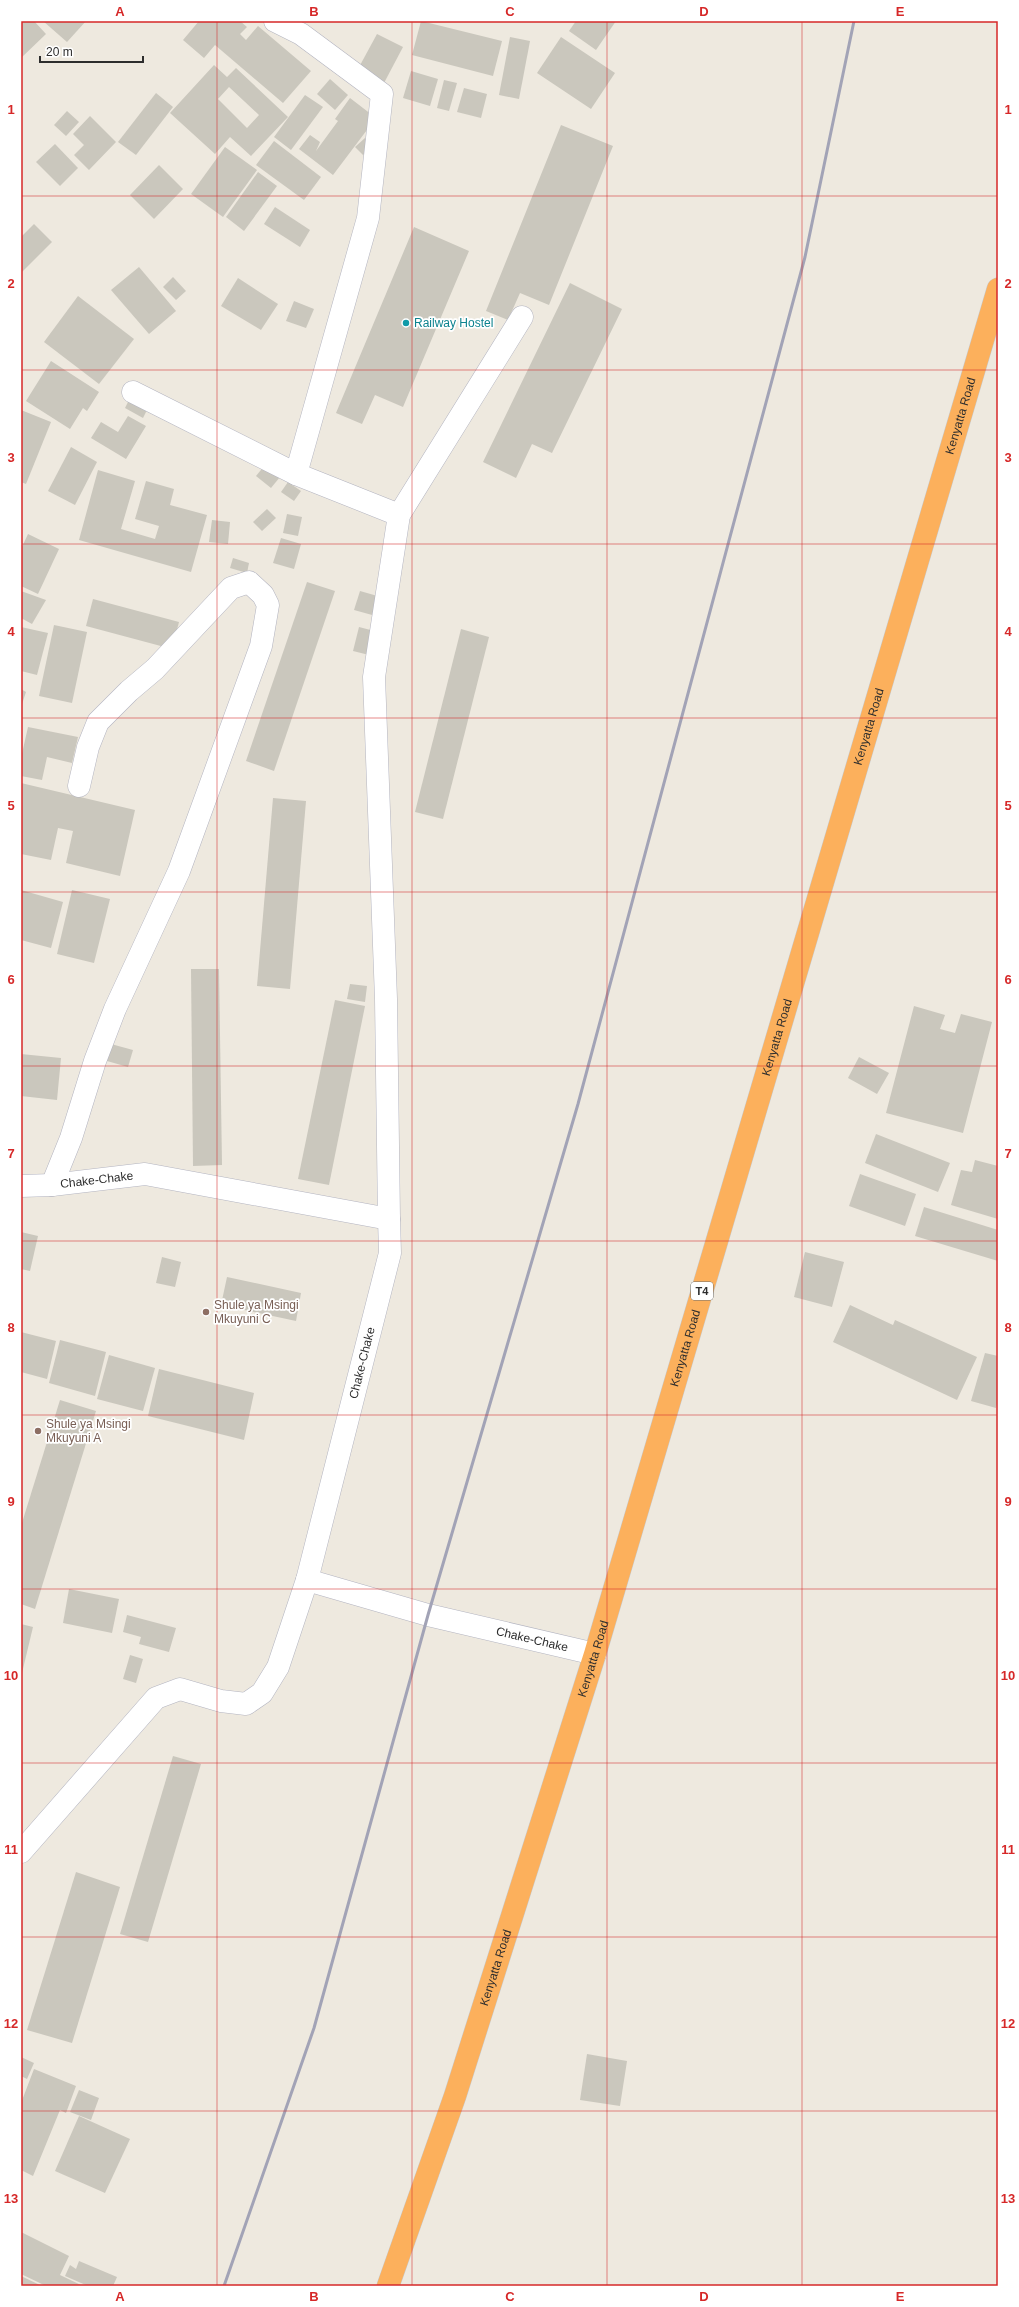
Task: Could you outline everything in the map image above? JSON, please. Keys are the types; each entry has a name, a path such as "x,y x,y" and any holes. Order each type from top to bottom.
{"highway":[{"name":"Kenyatta Road","path":"388,2286 455,2096 594,1654 998,289"}],"street":[{"path":"275,21 301,34 382,94 368,218 296,474"},
{"path":"389,1219 386,999 374,677 399,515 522,317"},
{"path":"134,392 296,474 399,515"},
{"path":"52,1185 71,1138 95,1061 115,1009 179,871 261,646 268,605 264,595 249,582 231,588 155,669 129,691 98,722 88,747 79,786"},
{"name":"Chake-Chake","path":"21,1186 52,1185 145,1174 389,1219 390,1252 307,1580 428,1615 594,1654"},
{"path":"21,1852 156,1698 180,1689 221,1701 246,1704 262,1693 278,1667 307,1580"}],"building":[{"path":"21,21 34,21 46,34 21,58"},
{"path":"43,21 86,21 67,42"},
{"path":"199,21 240,21 247,27 240,34 246,40 258,26 311,71 283,103 215,45 204,58 183,40"},
{"path":"421,21 502,41 493,76 412,55"},
{"path":"576,21 616,21 596,50 569,31"},
{"path":"377,34 403,47 384,83 358,69"},
{"path":"510,37 530,41 519,99 499,95"},
{"path":"561,37 615,73 591,109 537,73"},
{"path":"214,65 227,77 236,68 288,117 251,156 230,137 215,154 170,113","holes":["229,87 259,115 247,128 218,99"]},
{"path":"411,71 438,79 430,106 403,98"},
{"path":"330,79 348,95 335,110 317,94"},
{"path":"444,80 457,83 449,111 437,108"},
{"path":"464,88 487,94 481,118 457,112"},
{"path":"156,93 173,107 136,155 118,142"},
{"path":"305,95 323,107 291,150 274,137"},
{"path":"350,98 376,118 333,175 299,149 310,135 320,142 316,151 338,121 335,119"},
{"path":"67,111 79,122 66,136 54,125"},
{"path":"90,116 116,142 89,170 74,155 84,145 73,134"},
{"path":"561,125 613,146 549,305 520,293 508,320 486,311"},
{"path":"365,138 372,148 363,155 355,147"},
{"path":"274,141 321,177 304,200 256,165"},
{"path":"55,144 78,168 60,186 36,162"},
{"path":"225,147 257,170 223,217 191,194"},
{"path":"159,165 183,189 154,219 130,195"},
{"path":"258,172 277,186 244,231 226,217"},
{"path":"275,207 310,230 300,247 264,224"},
{"path":"34,224 52,242 21,273 21,237"},
{"name":"Railway Hostel","path":"414,227 469,251 403,407 375,395 362,424 336,413"},
{"path":"139,267 176,311 149,334 111,290"},
{"path":"173,277 186,291 176,300 163,287"},
{"path":"238,278 278,304 261,330 221,306"},
{"path":"570,283 622,309 552,453 532,444 516,478 483,462"},
{"path":"78,296 134,339 99,384 44,342"},
{"path":"294,301 314,309 306,328 286,321"},
{"path":"51,361 99,392 87,411 83,408 70,429 26,401"},
{"path":"129,400 147,410 143,418 125,408"},
{"path":"21,410 51,422 26,484 21,482"},
{"path":"128,416 146,426 126,459 91,438 101,422 118,432"},
{"path":"71,447 97,462 75,505 48,491"},
{"path":"265,465 280,477 271,488 256,476"},
{"path":"98,470 135,481 121,529 155,539 159,526 135,519 146,481 174,489 170,505 207,515 191,572 79,540"},
{"path":"288,482 301,491 294,501 281,492"},
{"path":"267,509 276,518 262,531 253,522"},
{"path":"287,514 302,517 298,536 283,533"},
{"path":"212,520 230,522 228,544 209,542"},
{"path":"28,534 59,549 38,594 21,586 21,549"},
{"path":"281,538 301,544 294,569 273,563"},
{"path":"233,558 249,563 247,573 230,568"},
{"path":"307,582 335,591 274,771 246,761"},
{"path":"21,591 46,600 32,624 21,618"},
{"path":"360,591 388,599 383,618 354,610"},
{"path":"93,599 179,622 172,649 86,626"},
{"path":"54,625 87,632 72,703 39,696"},
{"path":"21,627 48,633 37,675 21,671"},
{"path":"359,627 382,633 377,657 353,651"},
{"path":"461,629 489,637 443,819 415,812"},
{"path":"21,689 26,692 21,707"},
{"path":"28,727 78,737 72,763 47,757 42,780 21,776 21,758"},
{"path":"21,783 135,810 120,876 66,863 73,831 58,828 51,860 21,854"},
{"path":"273,798 306,801 290,989 257,986"},
{"path":"21,890 63,902 51,948 21,940"},
{"path":"72,890 110,899 94,963 57,954"},
{"path":"191,969 219,969 222,1165 193,1166"},
{"path":"350,984 367,986 365,1002 347,999"},
{"path":"335,1000 365,1006 329,1185 298,1179"},
{"path":"914,1006 945,1015 940,1029 955,1033 961,1014 992,1022 963,1133 886,1113"},
{"path":"111,1044 133,1050 128,1067 107,1061"},
{"path":"21,1054 61,1058 57,1100 21,1096"},
{"path":"859,1057 889,1073 877,1094 848,1078"},
{"path":"876,1134 950,1163 938,1192 865,1163"},
{"path":"975,1160 998,1166 998,1219 951,1205 961,1170 972,1172"},
{"path":"860,1174 916,1194 905,1226 849,1206"},
{"path":"924,1207 998,1230 998,1261 915,1236"},
{"path":"21,1232 38,1236 30,1271 21,1269"},
{"path":"805,1252 844,1262 832,1307 794,1297"},
{"path":"162,1257 181,1262 175,1287 156,1283"},
{"path":"227,1277 301,1293 296,1321 221,1305"},
{"path":"850,1305 893,1325 895,1320 977,1357 957,1400 833,1342"},
{"path":"21,1332 56,1341 47,1379 21,1372"},
{"path":"60,1340 106,1352 95,1396 49,1383"},
{"path":"985,1353 998,1356 998,1400 996,1408 971,1401"},
{"path":"109,1355 155,1368 143,1411 97,1399"},
{"path":"159,1369 254,1393 244,1440 148,1416"},
{"path":"60,1400 96,1411 35,1609 21,1604 21,1526"},
{"path":"69,1589 119,1599 112,1633 63,1623"},
{"path":"127,1615 176,1628 169,1652 139,1644 141,1637 123,1632"},
{"path":"21,1624 33,1627 22,1673 21,1673"},
{"path":"130,1655 143,1659 136,1683 123,1679"},
{"path":"173,1756 201,1764 148,1942 120,1934"},
{"path":"76,1872 120,1887 72,2043 27,2030"},
{"path":"587,2054 627,2061 620,2106 580,2100"},
{"path":"21,2057 34,2063 27,2079 21,2076"},
{"path":"34,2069 76,2086 66,2113 60,2110 33,2176 21,2170 21,2103"},
{"path":"79,2090 99,2098 91,2120 70,2112"},
{"path":"79,2116 130,2139 105,2193 55,2171"},
{"path":"21,2232 69,2256 60,2275 83,2286 46,2286 21,2274"},
{"path":"79,2261 117,2277 113,2286 88,2286 65,2276 70,2265 76,2269"},
{"path":"21,2276 42,2286 21,2286"}],"railway":[{"path":"224,2286 314,2028 428,1615 578,1104 805,257 854,21"}],"place":[{"name":"Railway Hostel","path":"406,323"},
{"name":"Shule ya Msingi Mkuyuni C","path":"206,1312"},
{"name":"Shule ya Msingi Mkuyuni A","path":"38,1431"}]}
